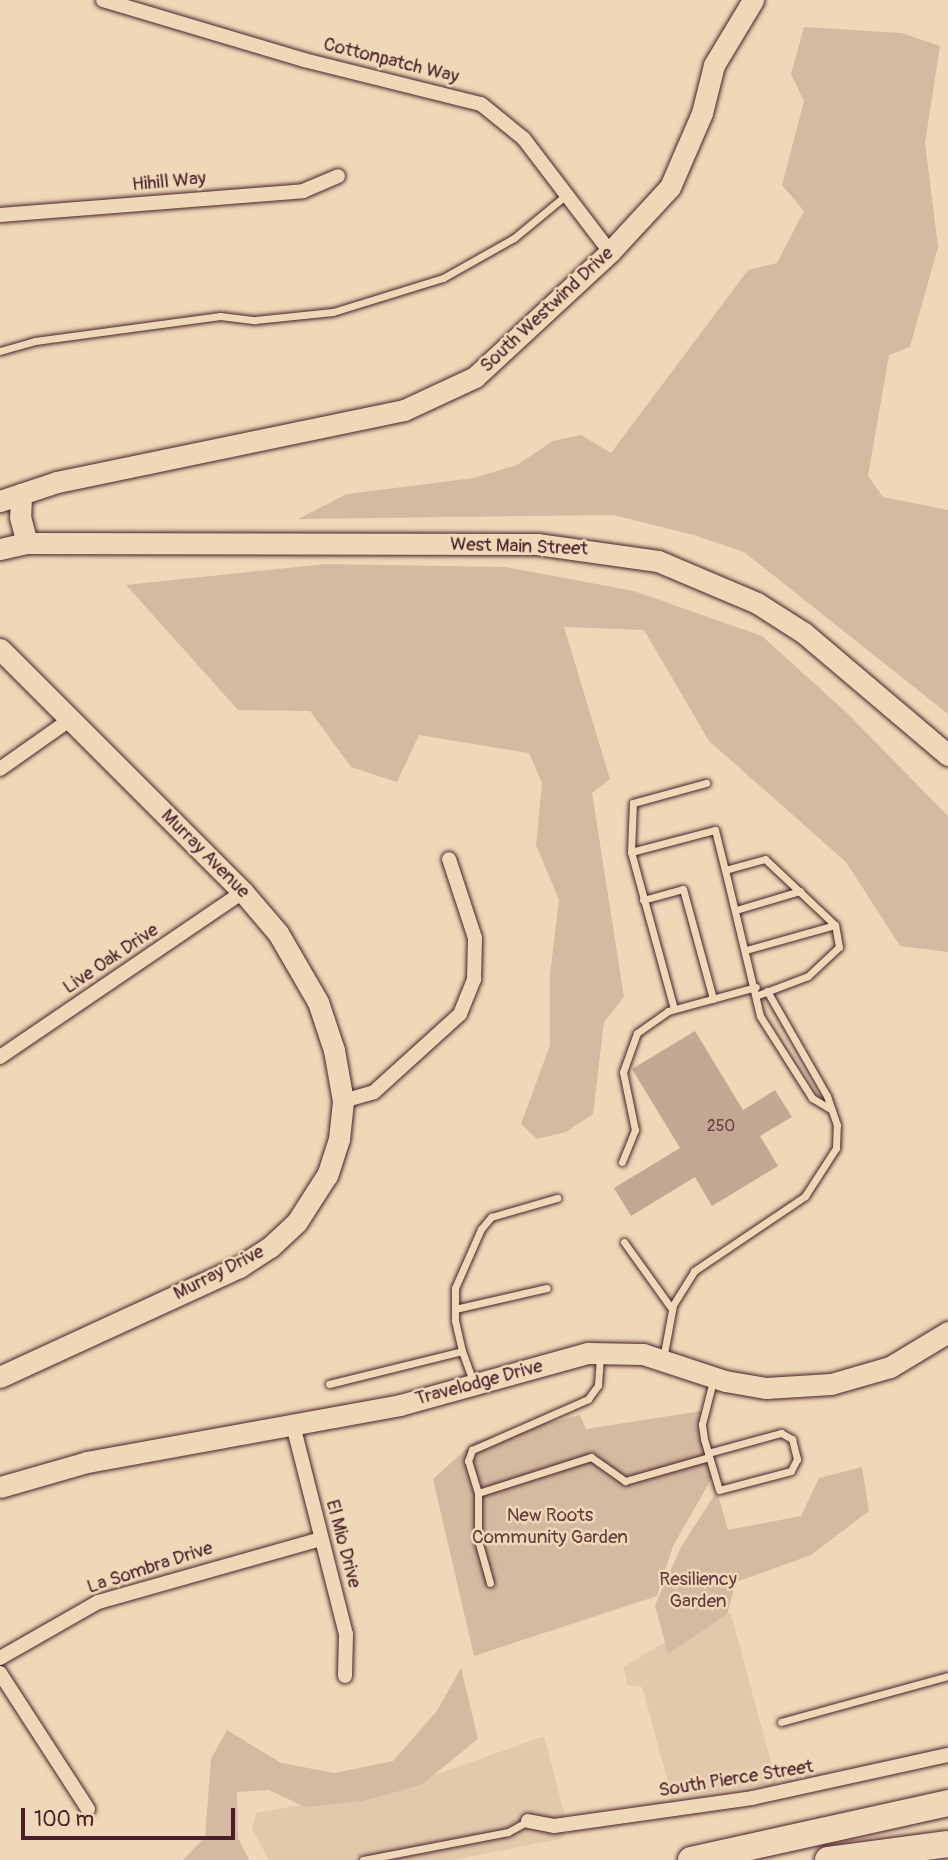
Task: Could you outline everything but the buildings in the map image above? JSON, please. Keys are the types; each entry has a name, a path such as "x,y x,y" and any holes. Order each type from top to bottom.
{"highway":[{"path":"691,1860 948,1803"},
{"path":"828,1860 948,1844"}],"street":[{"name":"Cottonpatch Way","path":"103,0 304,60 481,104 524,139 610,252"},
{"name":"South Westwind Drive","path":"5,499 57,482 404,410 432,400 487,368 610,252 670,187 702,113 714,65 753,0"},
{"name":"Hihill Way","path":"0,215 303,191 338,176"},
{"path":"5,499 20,517 27,542"},
{"name":"West Main Street","path":"0,535 27,542 537,544 658,561 757,603 804,633 948,755"},
{"name":"West Main Street","path":"0,550 27,542"},
{"name":"Murray Avenue","path":"0,649 243,892 286,944 318,1002 334,1050 343,1101"},
{"path":"0,769 71,719"},
{"path":"343,1101 374,1092 461,1013 474,979 475,939 449,859"},
{"name":"Live Oak Drive","path":"0,1057 243,892"},
{"name":"Murray Drive","path":"0,1377 239,1267 270,1247 297,1222 327,1175 339,1139 343,1101"},
{"name":"Travelodge Drive","path":"0,1487 87,1462 400,1405 600,1354 663,1359 714,1377 766,1388 831,1384 890,1367 948,1332"},
{"name":"El Mio Drive","path":"293,1424 346,1634 345,1676"},
{"name":"La Sombra Drive","path":"0,1657 98,1602 321,1539"},
{"path":"0,1673 88,1809"},
{"name":"South Pierce Street","path":"528,1821 554,1826 752,1798 948,1755"}],"lane":[{"path":"0,351 35,341 220,316 256,320 333,312 443,278 514,238 565,196"},
{"path":"674,1009 631,852 633,803 706,783"},
{"path":"631,852 715,830 757,991 760,1016 812,1097 830,1109"},
{"path":"622,1162 635,1130 623,1072 629,1046 643,1026 674,1009 713,999 767,991 807,976 836,954 835,925 765,859 725,870"},
{"path":"643,900 683,889 713,999"},
{"path":"736,910 800,891"},
{"path":"746,950 835,925"},
{"path":"663,1359 672,1309 702,1263 805,1196 816,1184 836,1148 837,1125 827,1096 767,991"},
{"path":"474,1385 462,1351 455,1309 455,1288 481,1229 491,1217 556,1198"},
{"path":"624,1242 672,1309"},
{"path":"455,1309 547,1288"},
{"path":"328,1384 462,1351"},
{"path":"491,1583 478,1540 478,1493 468,1461 472,1450 588,1399 598,1385 600,1354"},
{"path":"478,1493 591,1457 625,1481 709,1455 781,1433 792,1439 797,1460 791,1471 721,1490 709,1455 702,1424 714,1377"},
{"path":"781,1722 948,1676"},
{"path":"363,1860 508,1832 528,1821"}],"shaded area":[{"path":"722,1609 731,1614 777,1784 672,1797 642,1687 628,1685 623,1667"},
{"path":"544,1736 565,1816 564,1838 454,1860 269,1860 252,1829 256,1813 407,1785"}],"green space":[{"path":"804,27 902,33 940,46 925,143 938,247 910,347 889,355 868,476 883,497 948,510 948,714 744,552 694,535 614,515 298,519 347,494 474,478 517,465 553,441 581,435 611,453 748,270 777,263 804,211 782,185 804,101 791,74"},
{"path":"326,564 505,567 634,591 762,636 847,713 948,816 948,952 900,946 846,862 709,741 644,630 564,627 610,779 592,793 624,997 604,1022 593,1114 566,1132 537,1139 521,1124 550,1045 550,974 559,900 536,845 542,783 529,753 419,735 397,782 351,767 310,711 238,710 126,585"},
{"name":"New Roots Community Garden","path":"701,1411 716,1471 673,1546 657,1596 474,1656 433,1479 475,1441 580,1415 586,1429"},
{"name":"Resiliency Garden","path":"862,1467 869,1511 811,1555 736,1582 727,1614 668,1654 655,1605 681,1547 717,1491 728,1530 801,1516 819,1478"},
{"path":"461,1668 478,1739 421,1785 363,1801 305,1807 269,1790 237,1792 238,1838 249,1860 183,1860 205,1837 211,1759 227,1730 281,1763 335,1773 393,1761 437,1711"}]}
